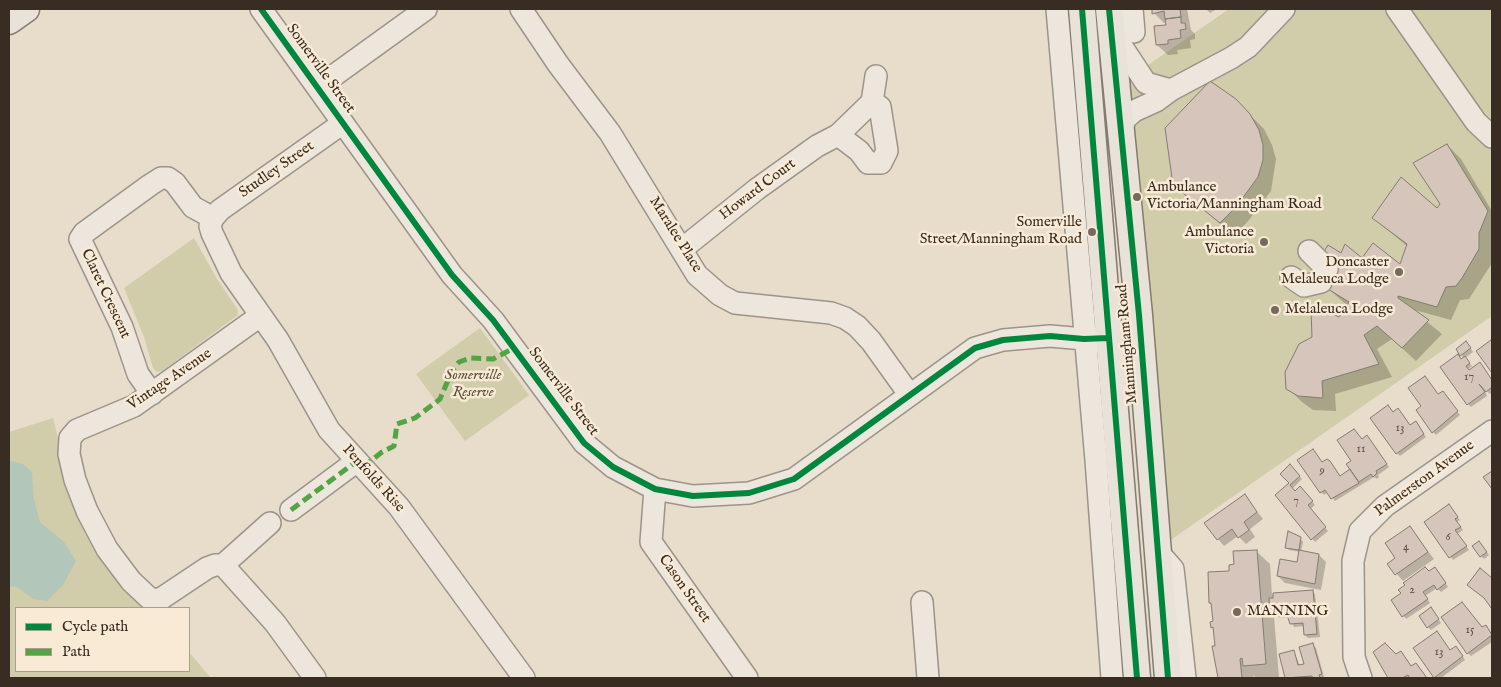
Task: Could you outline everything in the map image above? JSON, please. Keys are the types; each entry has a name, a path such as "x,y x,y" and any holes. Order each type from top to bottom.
{"main road":[{"path":"9,21 26,9"},
{"name":"Manningham Road","path":"1082,9 1096,329 1137,678"},
{"name":"Manningham Road","path":"1118,24 1122,127 1168,678"},
{"path":"1096,329 1140,326"}],"street":[{"name":"Somerville Street","path":"261,9 452,275 493,320 584,444 612,467 655,489 693,496 750,493 794,479 975,348 1003,340 1050,336 1096,329"},
{"path":"318,87 426,9"},
{"name":"Maralee Place","path":"521,9 558,64 610,133 697,275 720,295 735,303 831,313 857,326 871,341 909,394"},
{"name":"Manningham Road","path":"1057,9 1096,329 1096,460 1112,678"},
{"name":"Manningham Road","path":"1118,24 1132,9"},
{"path":"1122,127 1131,114 1248,47 1284,9"},
{"path":"1397,9 1476,122 1492,137"},
{"path":"1118,24 1146,83 1171,90"},
{"path":"838,135 859,151 868,163 881,164 887,152 880,107 872,102 876,76"},
{"name":"Howard Court","path":"682,249 756,189 817,146 838,135 872,102"},
{"name":"Studley Street","path":"213,218 220,210 343,123"},
{"name":"Claret Crescent","path":"152,394 138,374 122,327 80,239 84,233 161,178 168,178 193,207 213,218"},
{"name":"Penfolds Rise","path":"213,218 210,226 212,233 231,273 278,340 328,430 399,507 524,678"},
{"path":"1291,278 1304,286 1321,282 1327,269 1309,251"},
{"name":"Vintage Avenue","path":"223,565 207,568 159,600 149,598 131,581 107,549 87,510 75,480 70,454 70,438 76,430 134,406 260,316"},
{"name":"Palmerston Avenue","path":"1361,678 1354,657 1353,571 1355,546 1360,531 1385,506 1492,431"},
{"path":"290,510 357,461"},
{"name":"Cason Street","path":"655,489 651,542 748,678"},
{"path":"270,523 223,565 275,623 315,678"},
{"path":"1158,552 1173,569 1185,678"},
{"path":"922,602 928,678"}],"green space":[{"path":"1229,9 1492,9 1492,316 1172,539 1156,537 1117,82 1138,72"},
{"path":"194,238 217,279 238,310 238,315 162,371 157,372 153,368 144,337 124,288"},
{"name":"Somerville Reserve","path":"480,328 529,395 465,441 416,374"},
{"path":"53,418 66,470 137,600 144,607 15,607 15,672 190,672 190,653 211,678 9,678 9,432"}],"shaded area":[{"path":"9,462 23,464 32,472 34,499 40,522 64,542 76,561 63,585 47,601 33,599 17,587 9,586"}],"building":[{"path":"1152,9 1180,9 1181,17 1165,19 1164,11 1152,14"},
{"path":"1181,17 1181,23 1185,23 1186,29 1180,30 1181,38 1168,40 1168,44 1156,45 1154,26 1166,25 1165,19"},
{"path":"1210,81 1236,99 1250,114 1259,130 1263,145 1263,160 1258,177 1236,207 1220,223 1173,185 1165,128"},
{"name":"Doncaster Melaleuca Lodge","path":"1447,144 1488,211 1479,233 1479,249 1462,278 1456,286 1446,287 1437,307 1398,296 1398,298 1429,320 1402,348 1377,326 1364,335 1379,364 1322,381 1323,398 1298,396 1286,389 1285,372 1299,344 1312,337 1311,311 1321,308 1339,317 1349,302 1323,286 1320,258 1328,245 1341,253 1345,244 1362,258 1373,243 1400,264 1407,244 1372,218 1401,177 1437,208 1440,204 1413,163"},
{"path":"1466,341 1471,348 1460,356 1456,349"},
{"path":"1492,341 1492,373 1476,351"},
{"path":"1458,354 1461,359 1465,356 1470,363 1466,366 1469,370 1480,362 1492,380 1492,387 1486,392 1479,384 1485,392 1467,405 1440,367"},
{"path":"1425,376 1438,394 1443,391 1458,411 1432,433 1416,410 1421,406 1408,388"},
{"path":"1388,405 1393,412 1398,408 1410,425 1416,421 1424,434 1396,454 1370,418"},
{"path":"1354,429 1362,439 1367,435 1387,464 1376,471 1377,473 1373,477 1371,474 1359,482 1346,464 1351,461 1337,440"},
{"path":"1313,449 1322,462 1327,459 1330,461 1340,476 1350,469 1359,483 1331,499 1325,490 1320,493 1297,460"},
{"path":"1290,464 1300,476 1290,485 1295,491 1300,486 1313,501 1308,505 1326,527 1311,540 1275,495 1289,483 1280,474"},
{"path":"1492,471 1492,489 1483,477"},
{"path":"1245,494 1257,512 1244,522 1249,530 1238,538 1232,529 1217,540 1204,523"},
{"path":"1449,504 1458,517 1455,519 1461,527 1455,530 1467,546 1449,558 1424,522"},
{"path":"1410,526 1428,552 1395,575 1387,564 1395,558 1385,543"},
{"path":"1288,531 1301,537 1299,550 1285,548"},
{"path":"1479,541 1487,552 1480,557 1472,546"},
{"name":"MANNING","path":"1257,550 1266,664 1243,666 1242,658 1240,659 1242,678 1218,678 1212,646 1215,646 1213,627 1211,628 1210,622 1213,621 1211,603 1209,603 1208,572 1229,571 1229,565 1234,564 1233,551"},
{"path":"1299,550 1319,554 1315,584 1277,576 1280,559 1297,562"},
{"path":"1425,567 1429,571 1435,567 1446,583 1437,590 1434,585 1423,592 1428,599 1402,617 1391,600 1401,593 1398,590 1405,585 1403,583"},
{"path":"1480,568 1492,578 1492,609 1484,598 1467,585"},
{"path":"1313,590 1317,634 1304,635 1303,623 1290,624 1287,615 1274,616 1274,614 1270,614 1269,598 1273,598 1273,593"},
{"path":"1462,602 1482,627 1486,625 1492,635 1467,654 1441,617"},
{"path":"1431,607 1439,619 1427,628 1419,616"},
{"path":"1437,631 1450,650 1456,646 1463,656 1434,678 1413,648"},
{"path":"1313,643 1322,674 1319,675 1320,678 1313,678 1312,676 1285,678 1279,654 1294,650 1298,665 1304,664 1299,647"},
{"path":"1385,643 1396,654 1401,651 1411,666 1416,663 1427,678 1410,678 1408,675 1402,678 1388,678 1373,652"}],"marked path":[{"path":"363,467 382,452 394,446 397,424 415,418 440,399 452,371 459,362 471,358 493,359 514,348"},
{"path":"291,510 357,461"}],"cycle path":[{"path":"261,9 452,275 493,320 584,443 613,467 655,489 693,496 749,493 794,479 975,348 1003,340 1050,336 1084,339 1108,338"},
{"path":"1082,9 1137,678"},
{"path":"1109,9 1139,315 1168,678"}],"place":[{"name":"Ambulance Victoria/Manningham Road","path":"1137,197"},
{"name":"Somerville Street/Manningham Road","path":"1092,232"},
{"name":"Ambulance Victoria","path":"1264,242"},
{"name":"Doncaster Melaleuca Lodge","path":"1399,272"},
{"name":"Melaleuca Lodge","path":"1275,310"},
{"name":"MANNING","path":"1237,612"}]}
